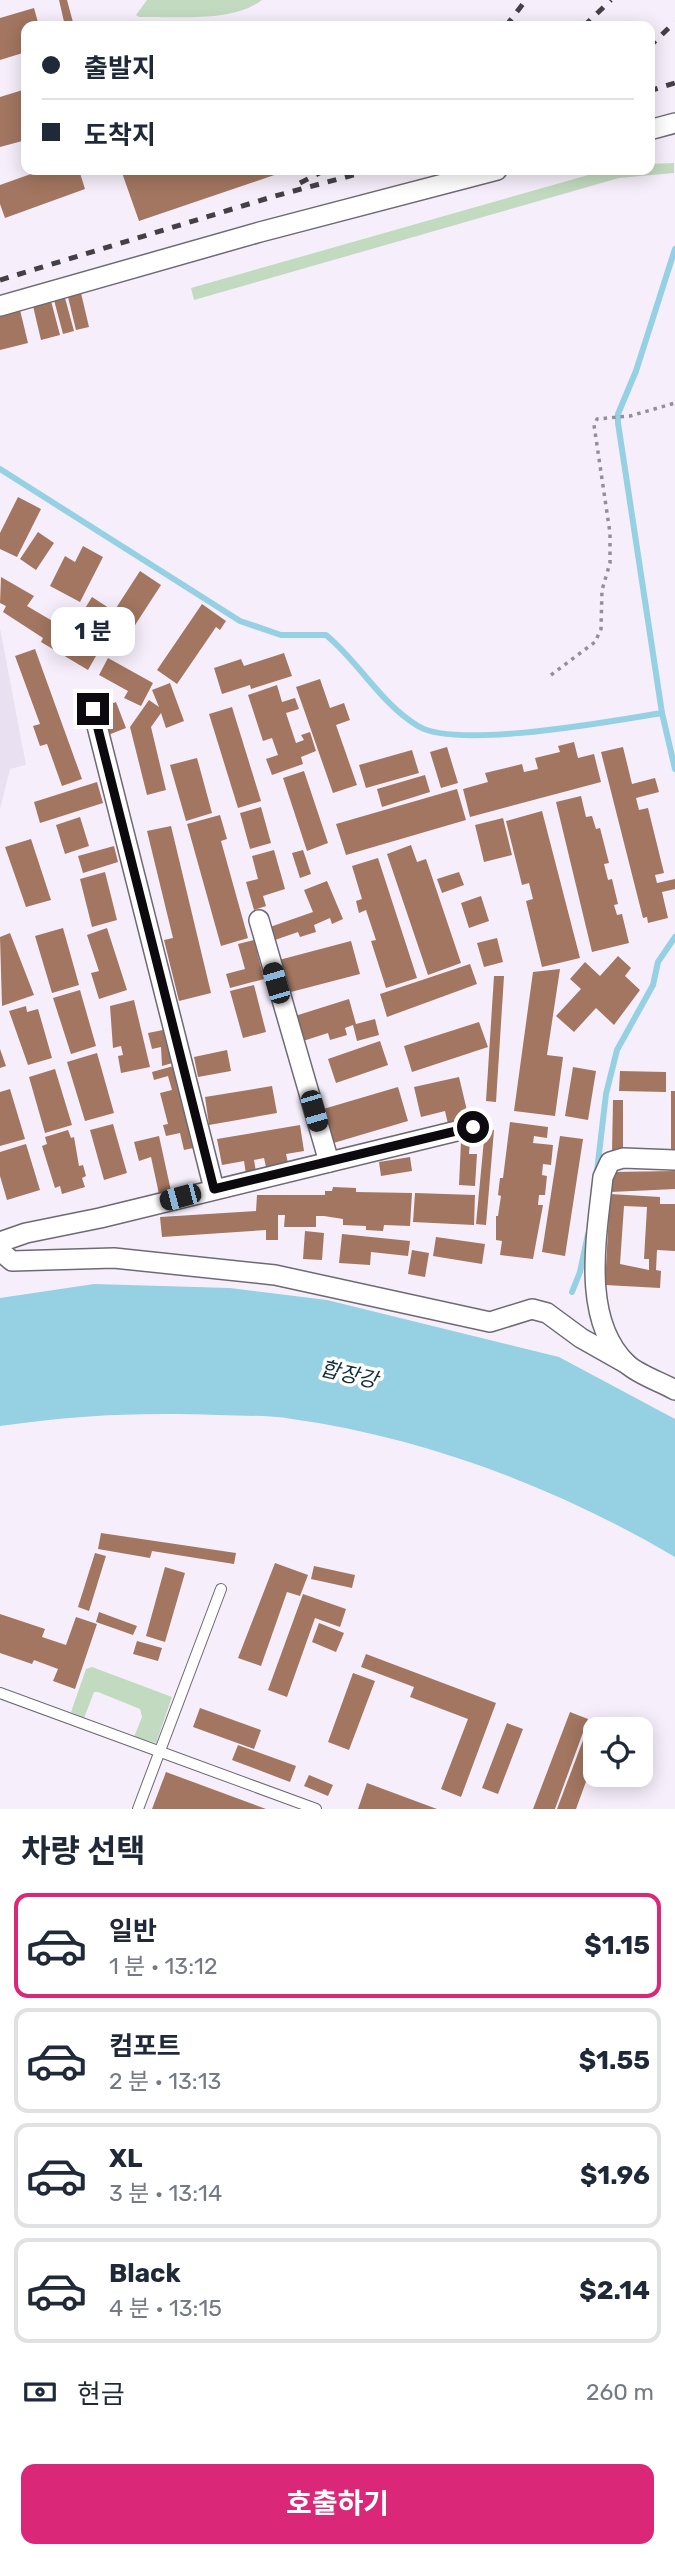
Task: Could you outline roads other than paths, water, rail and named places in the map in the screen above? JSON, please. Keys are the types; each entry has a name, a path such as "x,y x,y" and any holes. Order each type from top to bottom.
{"street":[{"path":"655,128 675,123"},
{"path":"0,306 260,232 478,175"},
{"path":"93,709 214,1189"},
{"path":"259,920 329,1162"},
{"path":"0,1242 26,1233 100,1218 473,1127"},
{"path":"627,1364 602,1325 595,1293 603,1177 610,1162 623,1158 675,1160"},
{"path":"0,1251 12,1261 114,1258 275,1275 490,1322 532,1309 547,1313 581,1338 675,1390"}],"lane":[{"path":"138,1809 221,1589"},
{"path":"0,1693 316,1809"}],"water":[{"name":"합장강","path":"94,1284 230,1288 327,1300 559,1357 675,1419 675,1557 585,1509 490,1469 392,1439 342,1428 274,1417 162,1414 108,1415 0,1426 0,1298"}],"waterway":[{"path":"675,249 636,371 618,414 662,713 675,769"},
{"path":"0,469 240,621 281,635 326,635 381,695 418,726 438,733 499,735 662,713"},
{"path":"597,1171 606,1094 617,1050 653,985 658,962 675,937"},
{"path":"572,1292 580,1272 588,1234"}],"railway":[{"path":"510,21 526,0"},
{"path":"589,21 611,0"},
{"path":"655,41 675,22"},
{"path":"655,89 675,83"},
{"path":"300,183 315,175"},
{"path":"0,280 275,196 353,175"}]}
